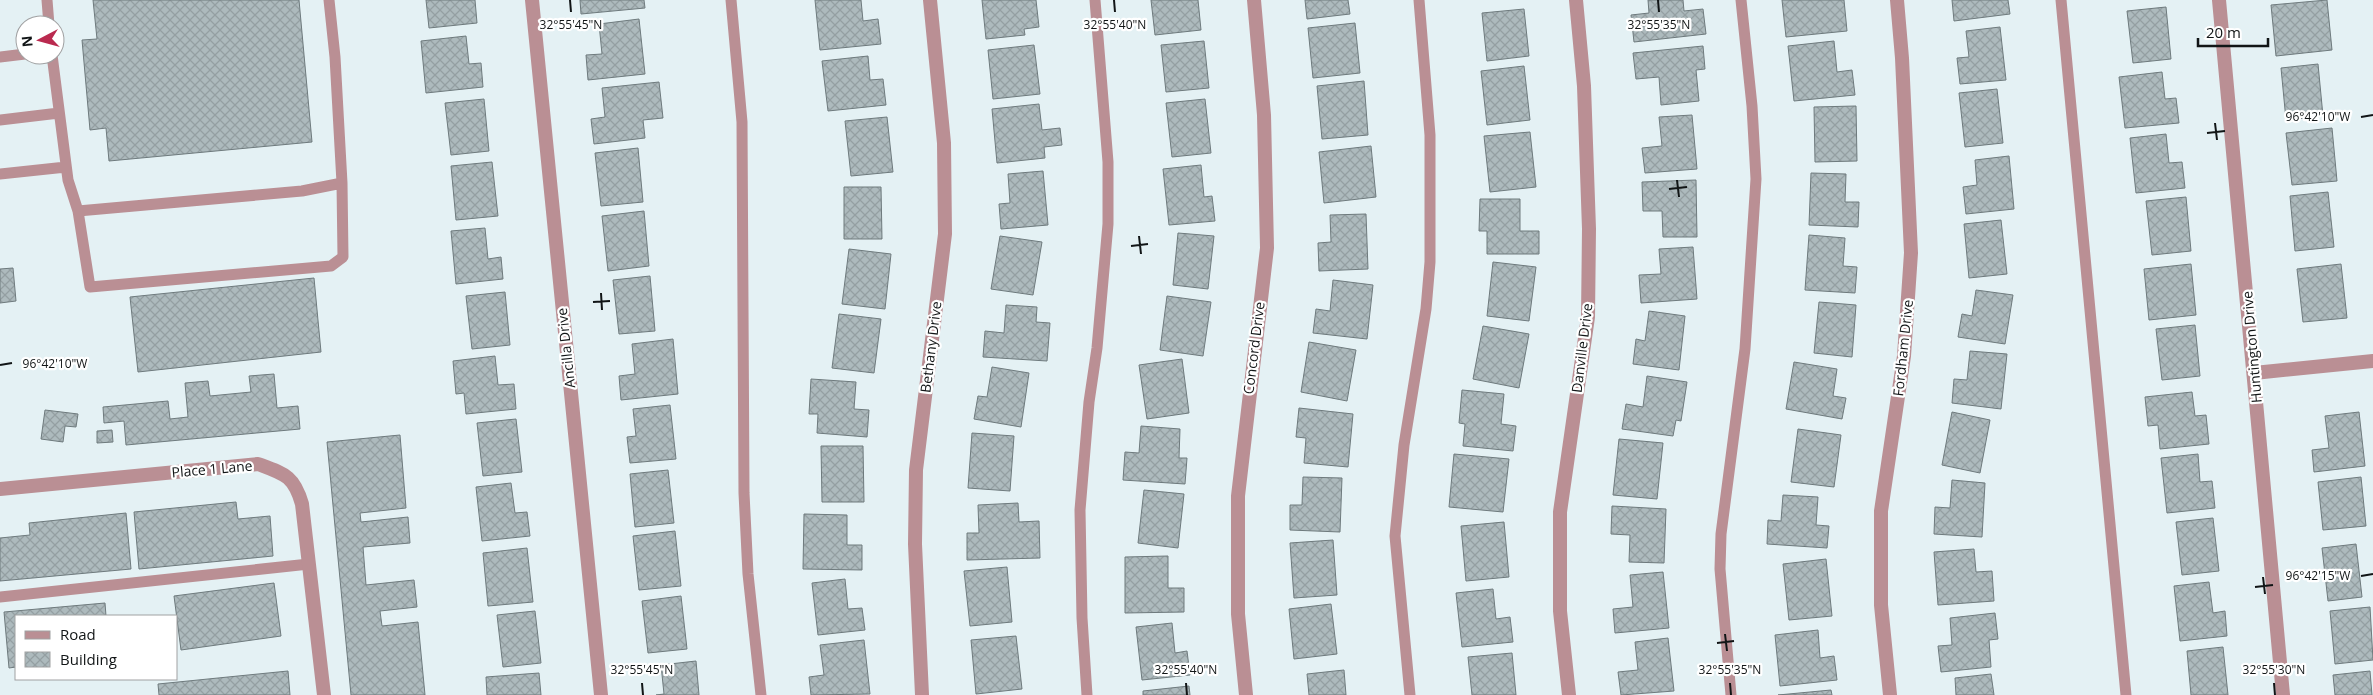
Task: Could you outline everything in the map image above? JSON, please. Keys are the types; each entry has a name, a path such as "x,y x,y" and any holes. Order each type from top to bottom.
{"street":[{"name":"Ancilla Drive","path":"532,0 601,695"},
{"name":"Bethany Drive","path":"922,695 915,544 916,470 945,234 944,143 930,0"},
{"name":"Concord Drive","path":"1246,695 1238,614 1238,496 1266,248 1264,115 1254,0"},
{"name":"Danville Drive","path":"1569,695 1560,611 1560,512 1588,317 1589,229 1584,86 1576,0"},
{"name":"Fordham Drive","path":"1890,695 1881,605 1881,511 1904,356 1911,253 1902,58 1897,0"},
{"name":"Huntington Drive","path":"2219,0 2284,695"},
{"path":"2254,373 2373,361"},
{"name":"Place 1 Lane","path":"0,489 258,464 290,477 297,487 302,504 324,695"}],"lane":[{"path":"47,0 48,15"},
{"path":"53,65 66,167 78,211 90,287 331,266 343,257 342,184 335,57 328,0"},
{"path":"731,0 742,122 744,493 748,574 761,695"},
{"path":"1088,695 1082,618 1080,510 1089,402 1097,348 1108,224 1108,162 1095,0"},
{"path":"1410,695 1395,536 1404,445 1426,309 1430,262 1430,134 1419,0"},
{"path":"1731,695 1720,569 1721,534 1745,349 1756,179 1752,106 1741,0"},
{"path":"2061,0 2126,695"},
{"path":"0,57 15,55"},
{"path":"0,120 59,113"},
{"path":"0,174 66,167"},
{"path":"78,211 302,191 342,184"},
{"path":"0,597 309,564"}],"building":[{"path":"93,0 299,0 312,142 109,161 106,128 90,130 82,40 97,39"},
{"path":"426,0 475,0 477,23 429,28"},
{"path":"580,0 644,0 645,8 581,14"},
{"path":"815,0 861,0 863,21 878,19 881,44 820,50"},
{"path":"982,0 1036,0 1039,27 1024,29 1025,35 986,39"},
{"path":"1151,0 1198,0 1201,30 1155,35"},
{"path":"1305,0 1348,0 1350,14 1307,19"},
{"path":"1648,0 1683,0 1684,11 1703,9 1706,34 1634,42 1631,15 1649,13"},
{"path":"1782,0 1844,0 1847,31 1786,37"},
{"path":"1952,0 2008,0 2010,14 1954,21"},
{"path":"2327,0 2332,50 2276,56 2271,5"},
{"path":"2166,7 2171,59 2133,63 2127,11"},
{"path":"1524,9 1529,56 1487,61 1482,13"},
{"path":"639,19 645,74 588,80 586,55 602,54 599,24"},
{"path":"1355,23 1360,73 1313,78 1308,28"},
{"path":"2000,27 2006,80 1960,84 1957,58 1969,57 1966,31"},
{"path":"466,36 469,64 481,63 483,87 426,93 421,41"},
{"path":"1204,41 1209,88 1166,92 1161,45"},
{"path":"1834,41 1837,72 1852,70 1855,95 1794,101 1788,46"},
{"path":"1034,45 1040,94 993,99 988,50"},
{"path":"1703,46 1705,69 1696,70 1699,101 1661,105 1659,77 1636,79 1633,53"},
{"path":"868,56 870,80 883,79 886,105 828,111 822,61"},
{"path":"2318,64 2323,116 2286,120 2281,68"},
{"path":"1524,66 1530,120 1487,125 1481,71"},
{"path":"2162,72 2165,99 2176,98 2179,123 2125,128 2119,77"},
{"path":"1364,81 1368,135 1322,139 1317,86"},
{"path":"659,82 663,118 643,120 645,138 594,144 591,119 605,117 602,88"},
{"path":"1997,89 2003,143 1965,147 1959,93"},
{"path":"484,99 489,151 451,155 445,103"},
{"path":"1205,99 1211,153 1172,157 1166,103"},
{"path":"1039,104 1042,130 1060,128 1062,145 1044,147 1045,158 997,163 992,109"},
{"path":"1856,106 1857,161 1815,162 1814,107"},
{"path":"1692,115 1697,169 1645,173 1642,148 1662,146 1659,117"},
{"path":"887,117 893,172 851,176 845,121"},
{"path":"2332,128 2337,181 2292,185 2286,133"},
{"path":"1530,132 1536,187 1490,192 1484,136"},
{"path":"2166,134 2169,163 2182,162 2185,188 2136,193 2130,138"},
{"path":"1371,146 1376,197 1324,203 1319,152"},
{"path":"638,148 643,202 601,206 595,153"},
{"path":"2009,156 2014,209 1966,214 1963,187 1977,185 1975,160"},
{"path":"492,162 498,216 456,220 451,166"},
{"path":"1201,165 1204,197 1212,196 1215,221 1169,225 1163,169"},
{"path":"1043,171 1048,225 1001,229 999,204 1010,203 1008,174"},
{"path":"1811,173 1846,174 1845,202 1859,202 1858,227 1809,225"},
{"path":"1696,180 1697,237 1663,237 1662,211 1643,211 1642,182"},
{"path":"844,187 881,187 882,239 844,239"},
{"path":"2328,192 2334,247 2295,251 2290,196"},
{"path":"2186,197 2191,251 2152,255 2146,201"},
{"path":"1480,199 1520,199 1520,231 1539,231 1539,254 1487,254 1487,231 1479,231"},
{"path":"644,211 649,266 608,271 602,216"},
{"path":"1366,214 1368,269 1319,271 1318,243 1331,242 1330,215"},
{"path":"2001,220 2007,274 1969,278 1964,224"},
{"path":"485,228 488,259 501,257 503,279 456,284 451,231"},
{"path":"1178,233 1214,236 1208,289 1173,285"},
{"path":"1809,235 1845,238 1843,266 1857,267 1855,293 1805,290"},
{"path":"1000,236 1042,242 1033,295 991,289"},
{"path":"1693,247 1697,299 1641,303 1639,275 1661,274 1659,249"},
{"path":"849,249 891,254 885,309 842,304"},
{"path":"1493,262 1536,267 1529,321 1487,316"},
{"path":"2191,264 2196,315 2149,320 2144,269"},
{"path":"2341,264 2347,318 2303,322 2297,269"},
{"path":"13,268 16,301 0,303 0,269"},
{"path":"650,276 655,331 619,334 613,280"},
{"path":"314,278 321,352 138,372 130,297"},
{"path":"1333,280 1373,285 1367,339 1313,333 1316,309 1330,311"},
{"path":"1976,290 2013,295 2005,344 1958,337 1962,314 1972,316"},
{"path":"505,292 510,345 472,349 466,296"},
{"path":"1167,296 1211,302 1203,356 1160,350"},
{"path":"1819,302 1856,305 1852,357 1814,353"},
{"path":"1006,305 1037,307 1036,322 1050,323 1047,361 983,357 985,331 1004,333"},
{"path":"1649,311 1685,316 1679,370 1633,364 1636,339 1645,341"},
{"path":"839,314 881,319 874,373 832,368"},
{"path":"2195,325 2200,376 2162,380 2156,329"},
{"path":"1483,326 1529,334 1519,388 1473,379"},
{"path":"673,339 678,394 621,400 619,376 635,374 632,344"},
{"path":"1309,342 1356,350 1347,401 1301,392"},
{"path":"1970,351 2007,354 2001,409 1952,403 1954,379 1967,380"},
{"path":"495,356 498,385 514,384 516,409 466,414 464,393 456,394 453,361"},
{"path":"1182,359 1189,413 1147,419 1139,365"},
{"path":"1794,362 1837,369 1833,396 1846,398 1842,419 1786,409"},
{"path":"992,367 1029,373 1021,427 974,419 978,396 987,397"},
{"path":"274,374 277,408 298,406 300,429 126,445 124,421 104,423 103,407 168,401 170,419 188,417 185,383 208,381 210,396 251,392 249,376"},
{"path":"1647,376 1687,382 1681,421 1676,420 1673,436 1622,429 1626,404 1643,407"},
{"path":"811,379 856,382 854,409 869,410 867,437 817,433 818,414 809,414"},
{"path":"1462,390 1504,394 1501,424 1516,426 1513,451 1463,446 1465,424 1459,423"},
{"path":"2192,392 2195,416 2206,415 2209,444 2160,449 2158,425 2148,426 2145,397"},
{"path":"670,405 676,459 630,463 627,437 636,436 633,409"},
{"path":"1299,408 1353,414 1348,467 1304,463 1306,438 1296,437"},
{"path":"45,410 78,414 76,427 65,426 63,442 41,439"},
{"path":"1952,412 1990,420 1980,473 1942,465"},
{"path":"2359,412 2365,466 2314,472 2312,450 2329,448 2325,416"},
{"path":"516,419 522,472 483,476 477,423"},
{"path":"1141,426 1180,429 1179,458 1187,458 1185,484 1123,480 1125,452 1139,453"},
{"path":"1798,429 1841,435 1834,487 1791,482"},
{"path":"112,430 113,442 97,443 97,431"},
{"path":"972,433 1014,436 1010,491 968,488"},
{"path":"400,435 406,508 360,513 361,522 408,517 410,543 363,547 366,585 414,580 417,607 380,611 382,626 418,622 425,695 351,695 327,442"},
{"path":"1619,439 1663,443 1657,499 1613,495"},
{"path":"821,446 863,446 864,502 822,502"},
{"path":"1454,454 1509,459 1503,512 1449,507"},
{"path":"2198,454 2200,482 2212,481 2215,508 2167,513 2161,458"},
{"path":"668,470 674,523 635,527 630,474"},
{"path":"1303,477 1342,478 1340,532 1290,530 1290,505 1302,505"},
{"path":"2361,477 2366,526 2323,530 2318,482"},
{"path":"1952,480 1985,483 1982,537 1934,534 1935,507 1950,508"},
{"path":"511,483 515,513 527,512 530,536 482,541 476,487"},
{"path":"1144,490 1184,494 1178,548 1138,543"},
{"path":"1783,495 1818,497 1816,525 1829,526 1827,548 1767,544 1768,520 1781,521"},
{"path":"236,502 238,519 270,516 273,556 139,569 134,512"},
{"path":"1018,503 1019,522 1039,521 1040,558 967,560 967,533 979,533 978,505"},
{"path":"1612,506 1666,509 1664,563 1629,562 1630,535 1611,534"},
{"path":"126,513 131,569 0,581 0,538 30,535 29,523"},
{"path":"804,514 847,515 847,545 862,545 862,570 803,569"},
{"path":"2213,518 2219,571 2182,575 2176,522"},
{"path":"1504,522 1509,577 1466,581 1461,526"},
{"path":"675,531 681,586 639,590 633,536"},
{"path":"1333,540 1337,595 1294,598 1290,543"},
{"path":"2356,544 2362,597 2328,601 2322,548"},
{"path":"527,548 533,602 488,606 483,553"},
{"path":"1974,549 1976,572 1992,571 1994,601 1938,605 1934,552"},
{"path":"1168,556 1168,588 1184,588 1184,612 1125,613 1125,557"},
{"path":"1826,559 1832,616 1789,620 1783,564"},
{"path":"1007,567 1012,622 970,626 964,571"},
{"path":"1663,572 1669,628 1615,633 1613,609 1633,607 1630,575"},
{"path":"845,579 848,609 862,608 865,630 818,635 812,583"},
{"path":"2209,582 2213,613 2225,611 2227,636 2180,641 2174,586"},
{"path":"274,583 281,636 181,650 178,615 176,615 174,596"},
{"path":"1493,589 1496,619 1510,617 1513,642 1462,647 1456,593"},
{"path":"681,596 687,649 648,653 642,601"},
{"path":"105,603 106,615 15,615 15,667 9,668 4,612"},
{"path":"1331,604 1337,654 1294,659 1289,609"},
{"path":"2370,607 2373,660 2335,664 2330,611"},
{"path":"535,611 541,663 503,667 497,615"},
{"path":"1995,613 1998,639 1989,640 1991,667 1941,672 1938,646 1952,645 1950,618"},
{"path":"1172,623 1175,653 1187,651 1190,675 1142,680 1136,627"},
{"path":"1818,630 1820,658 1834,656 1837,680 1780,686 1775,635"},
{"path":"1016,636 1022,689 976,694 971,640"},
{"path":"1668,638 1674,691 1621,695 1618,672 1638,670 1635,642"},
{"path":"864,640 870,694 811,695 809,677 824,675 820,645"},
{"path":"2223,647 2228,695 2191,695 2187,651"},
{"path":"1512,653 1516,695 1472,695 1468,657"},
{"path":"696,661 699,695 656,695 664,694 661,665"},
{"path":"1344,670 1346,695 1309,695 1307,674"},
{"path":"288,671 290,695 159,695 158,684"},
{"path":"2370,671 2372,695 2335,695 2333,675"},
{"path":"539,673 541,695 487,695 486,677"},
{"path":"1991,674 1994,695 1956,695 1955,678"},
{"path":"1189,686 1190,695 1143,695 1143,691"},
{"path":"1831,690 1832,695 1778,695"}]}
